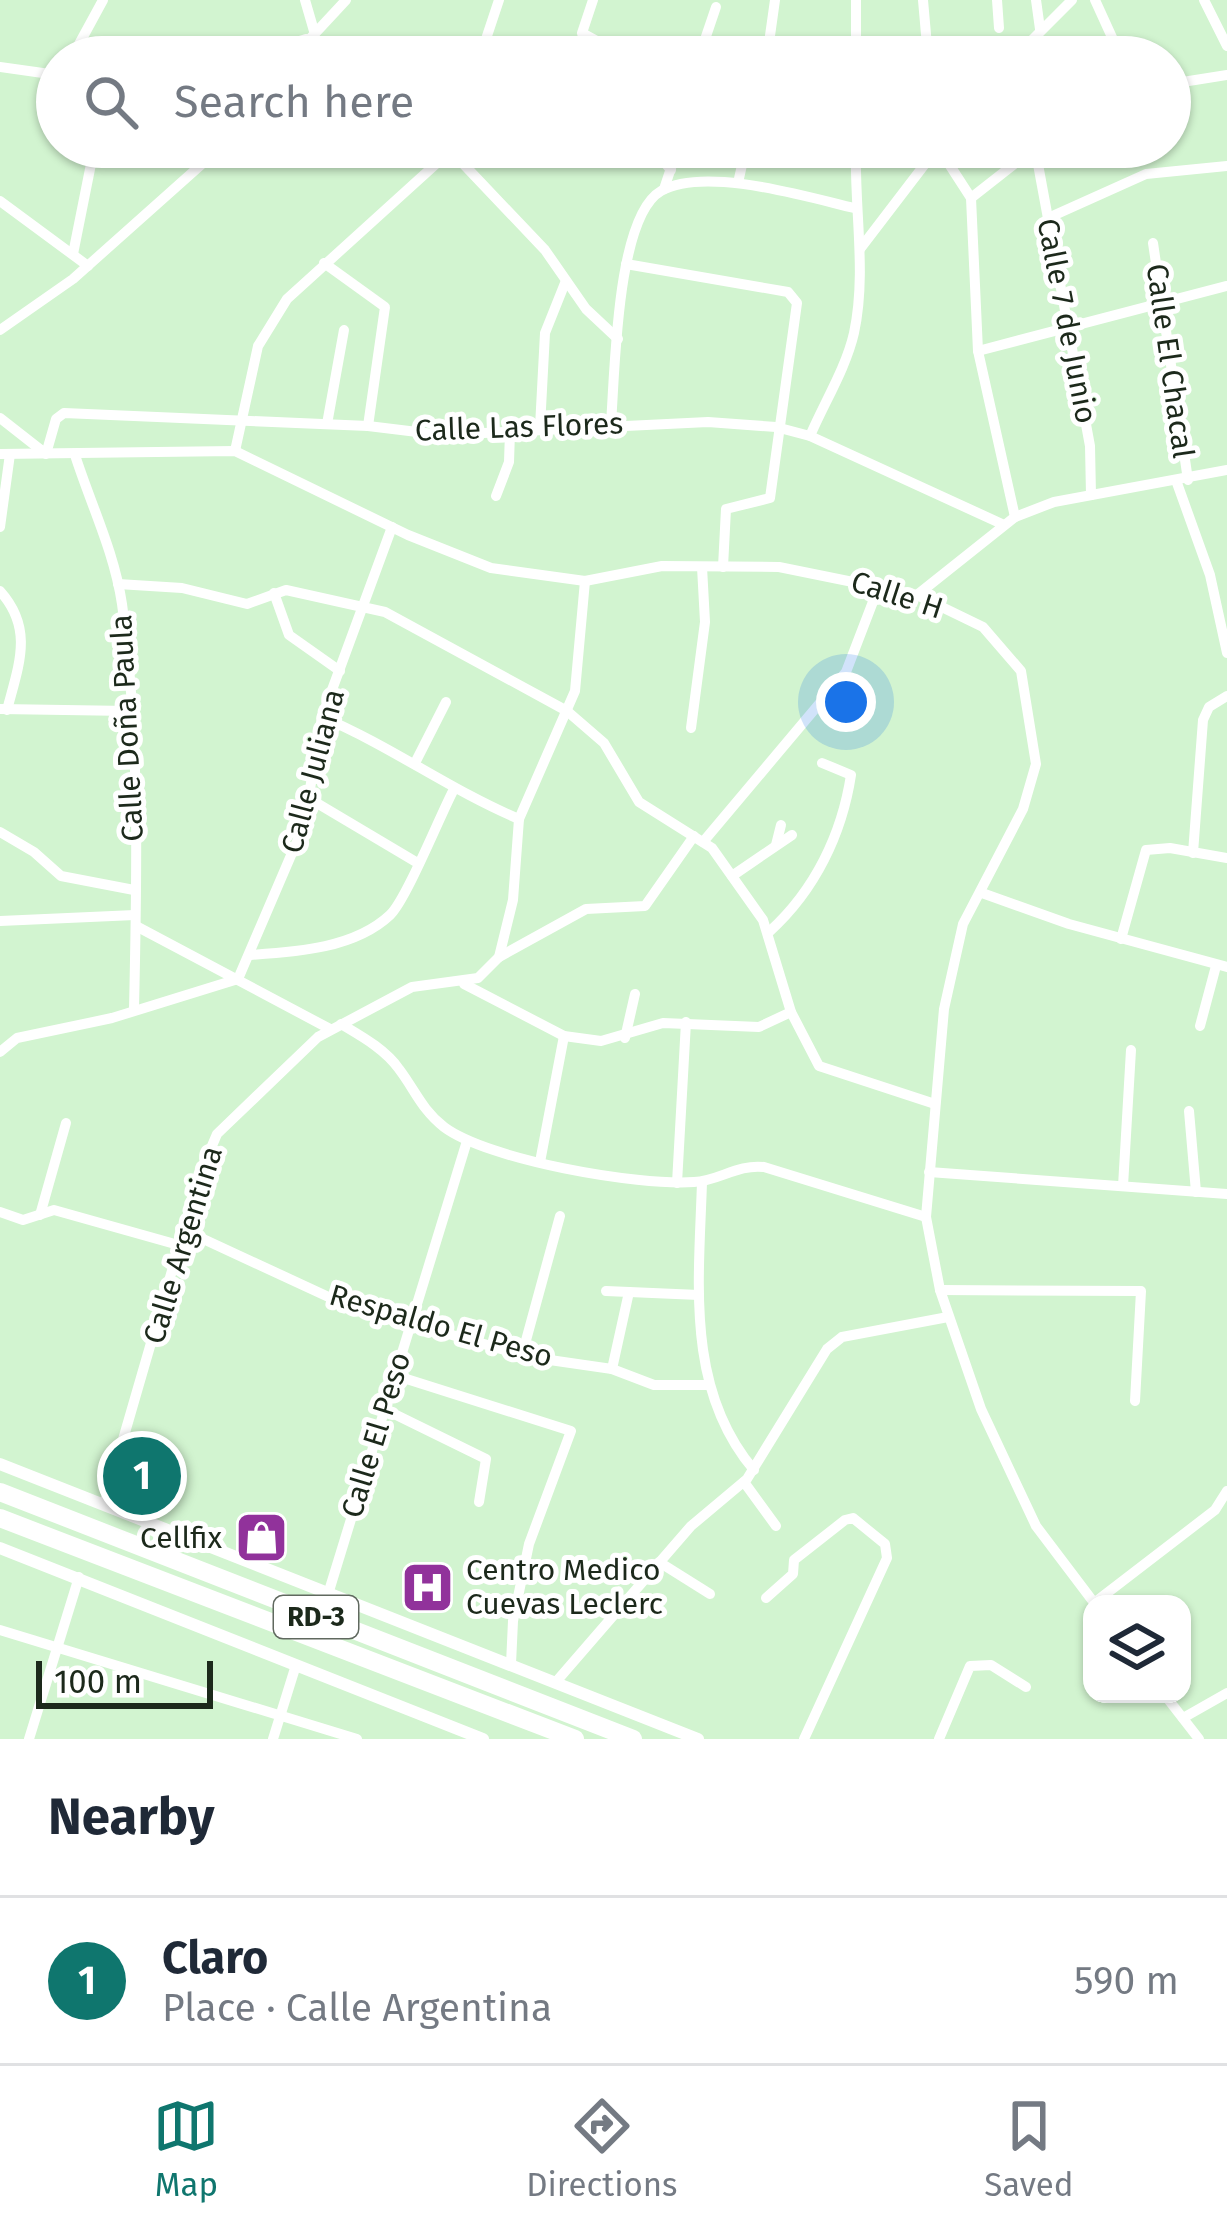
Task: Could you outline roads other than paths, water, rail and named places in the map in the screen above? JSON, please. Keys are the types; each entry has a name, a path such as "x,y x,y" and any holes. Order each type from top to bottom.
{"highway":[{"name":"RD-3","path":"0,1492 632,1739"},
{"name":"RD-3","path":"0,1518 575,1739"}],"street":[{"path":"83,36 103,0"},
{"path":"305,0 311,35"},
{"path":"308,36 346,0"},
{"path":"488,36 500,0"},
{"path":"587,36 582,33 593,0"},
{"path":"770,36 775,0"},
{"path":"856,0 856,36"},
{"path":"923,0 926,36"},
{"path":"997,0 999,28"},
{"path":"1036,0 1040,28"},
{"path":"1033,36 1072,0"},
{"path":"1095,0 1111,36"},
{"path":"1227,4 1207,6 1227,46"},
{"path":"706,36 716,7"},
{"path":"0,67 36,72"},
{"path":"1191,80 1227,75"},
{"path":"1048,218 1146,174 1227,166"},
{"path":"73,254 90,168"},
{"path":"0,330 88,266 198,168"},
{"path":"236,451 238,421 258,346 287,299 430,168"},
{"path":"470,168 545,250 565,284 618,339"},
{"path":"738,183 741,168"},
{"path":"810,436 855,329 860,249 854,208 855,168"},
{"path":"860,249 922,168"},
{"path":"952,168 971,197 978,351 1015,518"},
{"path":"971,197 1008,168"},
{"name":"Calle 7 de Junio","path":"1039,168 1090,446 1091,495"},
{"path":"610,424 626,264 649,202 664,189 671,170"},
{"path":"664,189 738,183 854,208"},
{"path":"0,201 88,266"},
{"name":"Calle El Chacal","path":"1153,243 1182,481 1227,653"},
{"path":"323,263 385,307 368,426"},
{"path":"626,264 794,296 789,375 776,427 770,498 725,509 723,567"},
{"path":"978,351 1069,330 1226,282 1227,298"},
{"path":"540,427 545,333 565,284"},
{"path":"327,424 344,330"},
{"name":"Calle Las Flores","path":"46,454 56,419 64,413 368,426 442,435 610,424 776,427 810,436 1002,524"},
{"path":"0,418 46,454"},
{"path":"496,496 509,461 510,432"},
{"name":"Calle H","path":"5,454 236,451 392,527 491,568 585,581 662,566 779,567 917,595 982,627 1021,670 1036,764 1024,809 963,924 944,1009 926,1217 940,1290 981,1409 1036,1526 1089,1595"},
{"path":"0,527 5,454"},
{"name":"Calle Doña Paula","path":"75,455 103,525 118,584 129,711 134,1009"},
{"path":"917,595 1015,518 1091,495 1227,470"},
{"name":"Calle Juliana","path":"238,979 310,799 322,717 392,527"},
{"path":"691,728 705,622 702,567"},
{"path":"499,958 513,900 519,819 575,692 585,581"},
{"path":"118,584 182,588 248,604 286,590 364,606 475,657 567,711 604,743 639,802 699,839 733,876 770,931 791,1012 819,1066 935,1104"},
{"path":"791,1012 759,1027 663,1023 602,1041 564,1036 464,984 499,958 586,909 645,906 846,672 879,586"},
{"path":"0,591 18,612 23,633 3,709 129,711"},
{"path":"274,593 290,635 340,671"},
{"path":"1193,853 1203,720 1209,707 1227,696"},
{"path":"415,764 446,702"},
{"path":"322,717 415,764 453,791 519,819"},
{"path":"770,931 804,893 832,845 851,775 822,763"},
{"path":"249,955 310,951 370,929 391,914 453,791"},
{"path":"310,799 416,862"},
{"path":"776,845 781,825"},
{"path":"0,832 61,876 134,890"},
{"path":"733,876 791,835"},
{"path":"1121,939 1146,850 1227,858"},
{"path":"982,893 1221,966 1201,1026"},
{"path":"0,921 136,921 238,979 335,1026 399,1068 415,1100 467,1142 540,1162 676,1183 702,1182 737,1167 764,1167 926,1217"},
{"path":"0,1052 16,1038 238,979"},
{"name":"Calle Argentina","path":"104,1505 217,1134 335,1026 412,986 464,984"},
{"path":"625,1037 635,994"},
{"path":"676,1183 686,1022"},
{"path":"540,1162 564,1036"},
{"path":"1123,1186 1131,1050"},
{"path":"1189,1111 1196,1192"},
{"path":"40,1215 66,1123"},
{"name":"Calle El Peso","path":"329,1591 467,1142"},
{"path":"929,1172 1227,1194"},
{"path":"702,1182 699,1295 706,1385 720,1425 754,1470"},
{"path":"0,1212 23,1220 54,1210 182,1246"},
{"path":"522,1355 560,1216"},
{"name":"Respaldo El Peso","path":"186,1231 335,1300 410,1323 522,1355 612,1369 654,1385 706,1385"},
{"path":"940,1290 1141,1291 1135,1401"},
{"path":"606,1291 699,1295"},
{"path":"612,1369 629,1292"},
{"path":"555,1683 659,1562 754,1470 827,1349 842,1337 948,1316"},
{"path":"394,1376 571,1431 529,1544 513,1621 511,1664"},
{"path":"384,1409 486,1459 479,1502"},
{"path":"0,1464 698,1739"},
{"path":"744,1482 776,1526"},
{"path":"1105,1595 1215,1510 1227,1491"},
{"path":"766,1598 794,1574 794,1560 845,1520 853,1518 885,1544 887,1558 804,1739"},
{"path":"0,1548 483,1739"},
{"path":"659,1562 710,1594"},
{"path":"29,1739 79,1577"},
{"path":"0,1630 357,1739"},
{"path":"273,1739 296,1665"},
{"path":"939,1739 970,1666 991,1665 1026,1687"},
{"path":"1183,1718 1227,1693"},
{"path":"1171,1703 1198,1739"}],"place":[{"name":"Claro","path":"142,1476"},
{"name":"Cellfix","path":"261,1538"},
{"name":"Centro Medico Cuevas Leclerc","path":"427,1587"}]}
